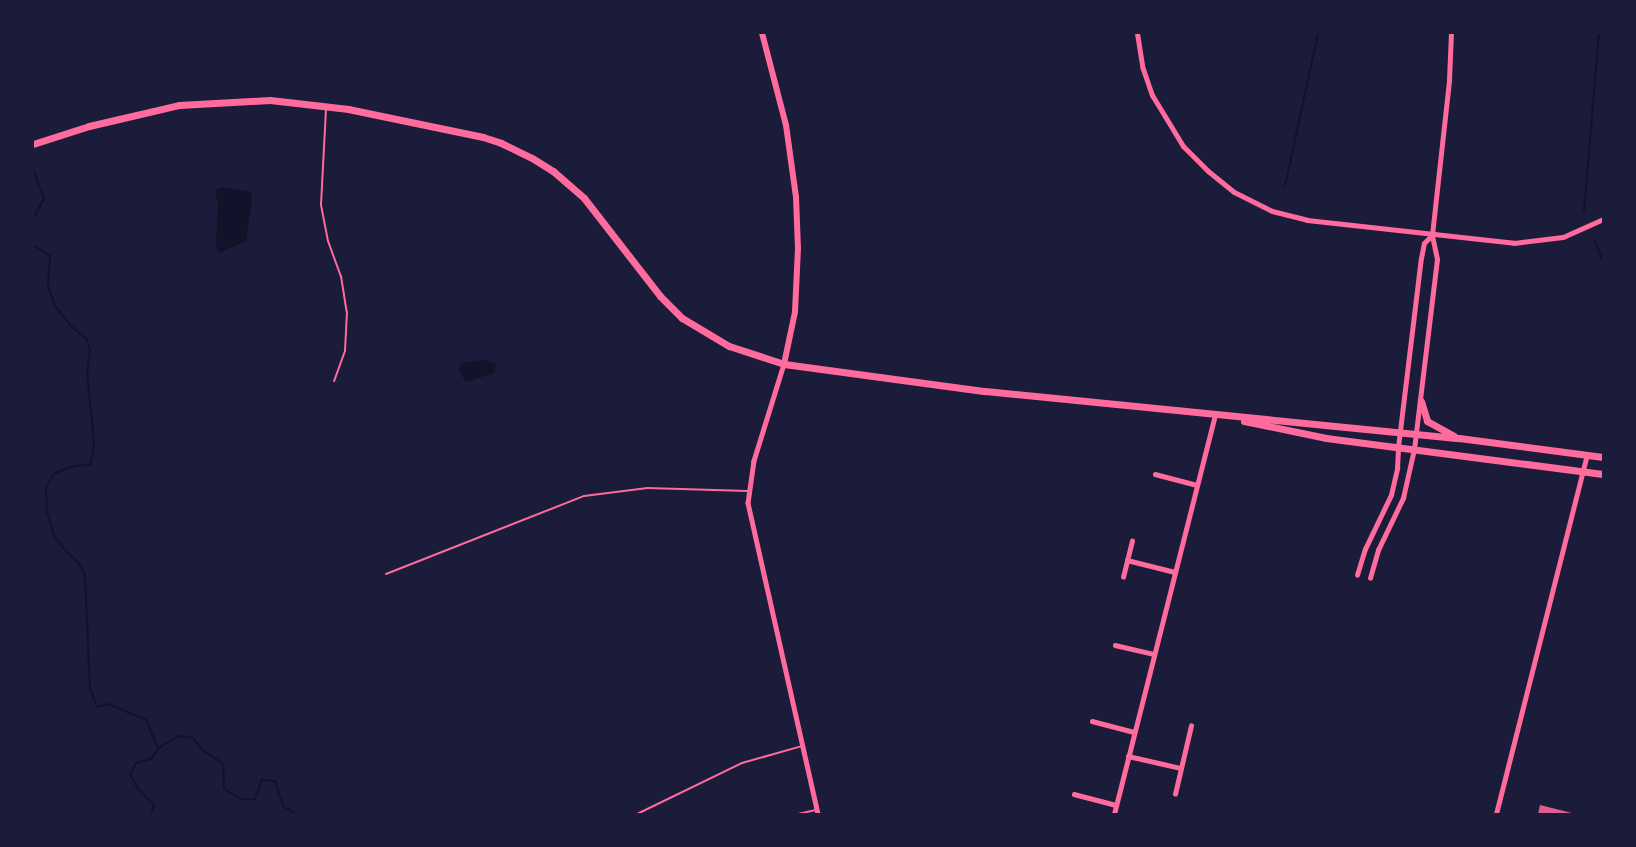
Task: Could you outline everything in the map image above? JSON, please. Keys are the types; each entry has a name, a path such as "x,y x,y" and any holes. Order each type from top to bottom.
{"main road":[{"path":"762,33 786,125 796,197 798,248 796,302 792,337 784,364"},
{"path":"34,143 108,121 179,105 253,100 327,106 483,137 501,142 532,158 553,171 584,198 647,281 682,318 729,346 784,364 932,385 1459,438 1603,457"},
{"path":"1421,400 1423,414 1428,422 1459,438"},
{"path":"1215,415 1326,438 1603,474"}],"street":[{"path":"1137,33 1143,69 1150,89 1173,133 1192,156 1234,192 1272,211 1296,218 1432,235 1531,243 1578,232 1603,219"},
{"path":"1370,579 1378,550 1403,498 1414,449 1437,259 1432,235 1449,80 1451,33"},
{"path":"1357,575 1365,549 1391,495 1420,258 1424,243 1432,235"},
{"path":"784,364 761,434 748,491 754,536 817,812"},
{"path":"1114,814 1215,415"},
{"path":"1496,814 1587,455"},
{"path":"1155,474 1197,485"},
{"path":"1123,577 1132,541"},
{"path":"1128,560 1175,572"},
{"path":"1115,645 1154,654"},
{"path":"1092,721 1134,732"},
{"path":"1175,794 1191,726"},
{"path":"1128,756 1181,768"},
{"path":"1074,794 1116,805"}],"lane":[{"path":"327,106 321,205 328,241 341,276 347,312 345,351 334,381"},
{"path":"386,574 564,503 594,494 647,488 748,491"},
{"path":"637,814 742,763 802,746"},
{"path":"798,814 817,812"}],"shaded area":[{"path":"222,187 251,193 252,199 246,241 219,253 216,247 218,204 215,190"},
{"path":"486,360 496,364 494,373 466,382 459,371 461,363"}],"building":[{"path":"1540,805 1572,813 1572,814 1538,814"}],"waterway":[{"path":"1285,186 1318,33"},
{"path":"1584,211 1599,33"},
{"path":"33,170 44,198 33,220"},
{"path":"1595,241 1603,262"},
{"path":"33,245 50,256 48,286 55,306 71,326 86,338 90,351 87,372 94,443 91,464 69,467 54,474 46,487 47,511 54,535 64,549 79,563 85,575 90,688 97,707 108,704 146,720 158,748 180,736 193,738 204,751 223,764 224,789 241,799 255,799 262,780 275,781 283,806 296,814"},
{"path":"151,814 154,805 139,790 130,775 136,763 151,759 158,749"}]}
